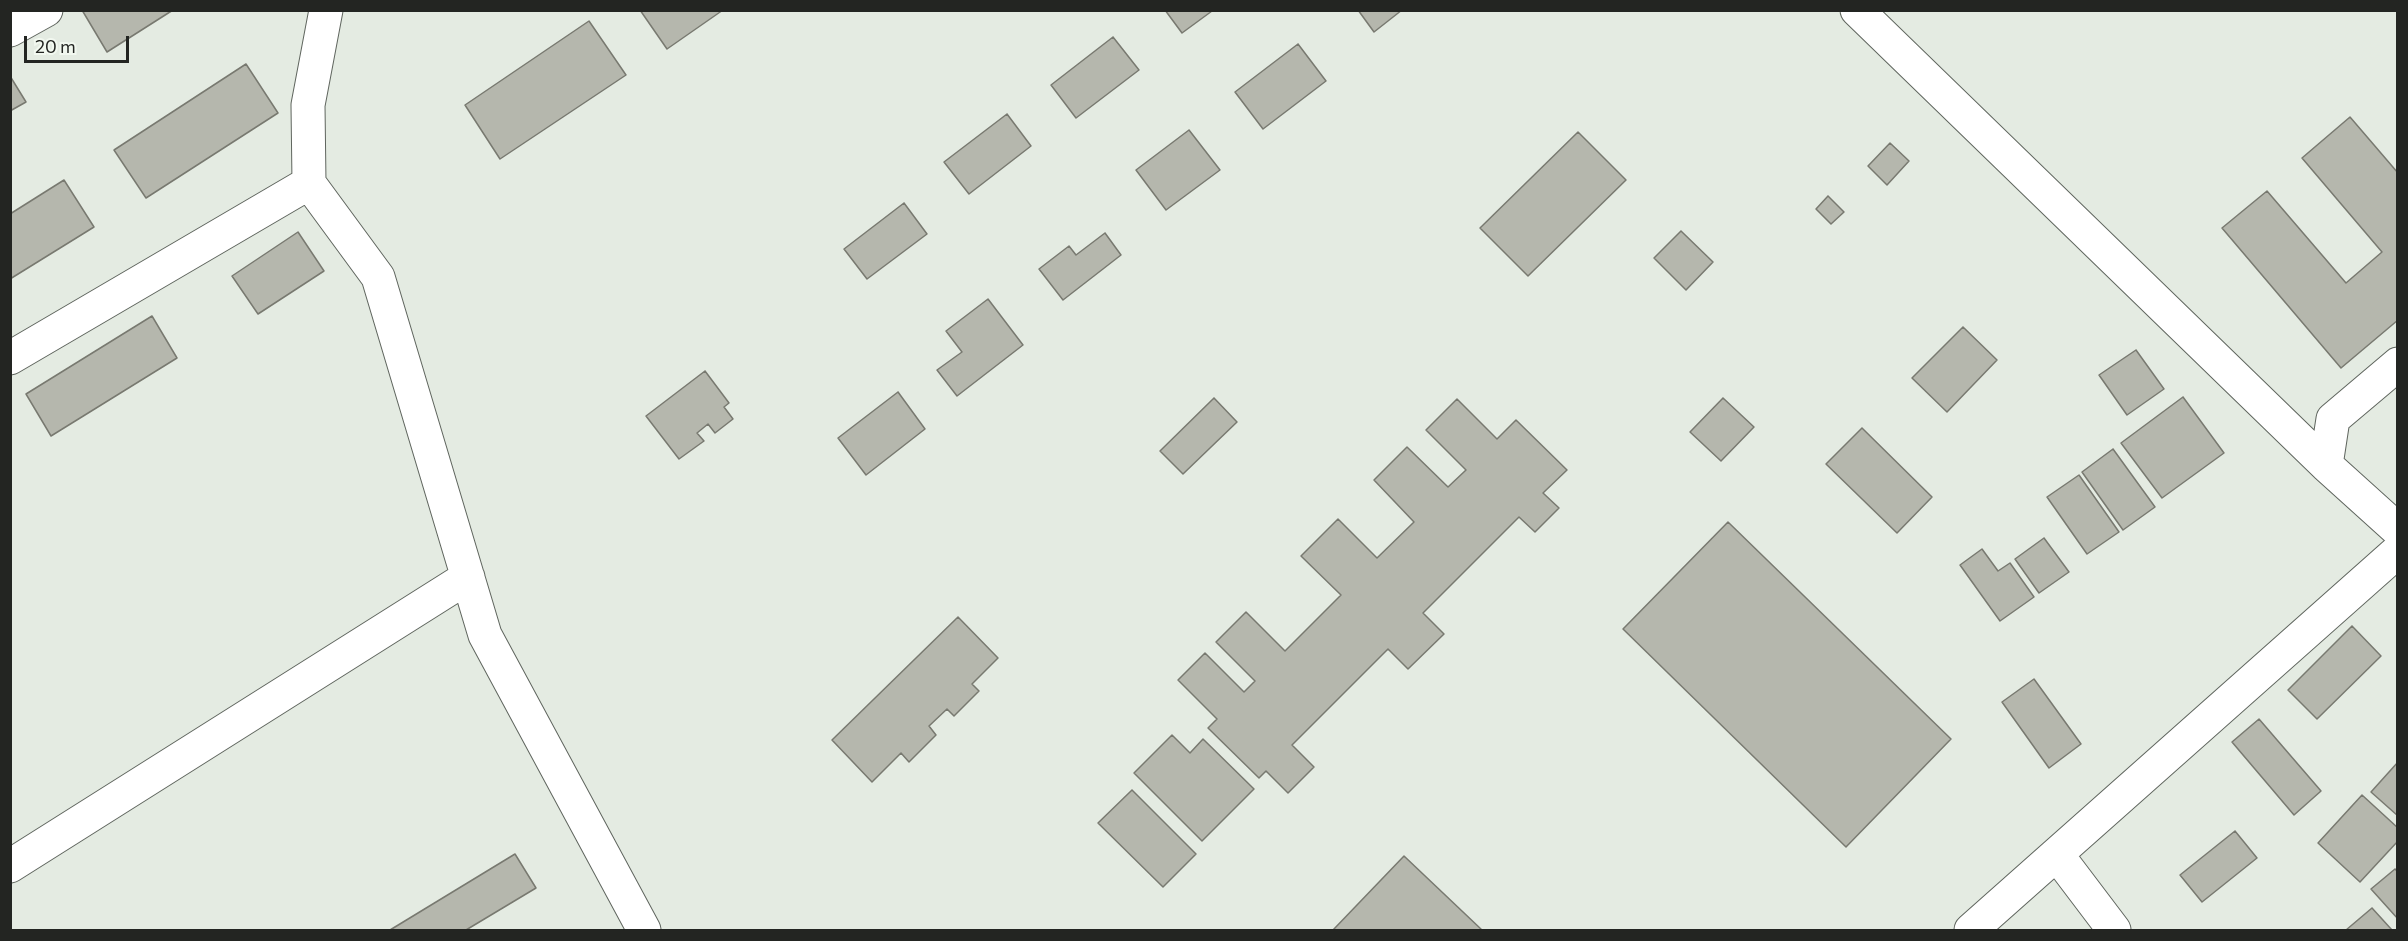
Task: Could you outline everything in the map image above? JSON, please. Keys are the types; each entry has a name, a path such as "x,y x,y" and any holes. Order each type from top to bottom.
{"street":[{"path":"10,30 46,10"},
{"path":"326,10 308,105 309,183 378,277 485,635 644,930"},
{"path":"1857,10 2326,465 2397,530"},
{"path":"10,358 309,183"},
{"path":"2326,465 2333,419 2397,364"},
{"path":"1971,930 2058,856 2397,551"},
{"path":"10,866 468,577"},
{"path":"2058,856 2114,930"}],"building":[{"path":"82,10 173,10 107,52"},
{"path":"640,10 723,10 667,49"},
{"path":"1165,10 1212,10 1212,11 1182,33"},
{"path":"1358,10 1402,10 1374,32"},
{"path":"589,21 626,75 500,159 465,105"},
{"path":"1113,37 1139,70 1076,118 1051,85"},
{"path":"1298,44 1326,81 1263,129 1235,92"},
{"path":"246,64 278,113 146,198 114,150"},
{"path":"10,76 26,102 10,111"},
{"path":"1007,114 1031,146 969,194 944,162"},
{"path":"2350,117 2398,173 2398,320 2341,368 2222,228 2267,191 2346,283 2382,252 2302,158"},
{"path":"1189,130 1220,170 1166,210 1136,170"},
{"path":"1578,132 1626,180 1528,276 1480,228"},
{"path":"1890,143 1909,161 1887,185 1868,166"},
{"path":"64,180 94,227 10,279 10,214"},
{"path":"1828,196 1844,212 1831,224 1816,209"},
{"path":"904,203 927,234 867,279 844,249"},
{"path":"1681,231 1713,262 1686,290 1654,258"},
{"path":"298,232 324,271 258,314 232,276"},
{"path":"1105,233 1121,255 1063,300 1039,269 1069,246 1076,255"},
{"path":"988,299 1023,345 957,396 937,370 962,352 946,331"},
{"path":"152,316 177,358 51,436 26,394"},
{"path":"1963,327 1997,360 1947,412 1912,378"},
{"path":"2136,350 2164,389 2127,415 2099,375"},
{"path":"705,371 729,403 724,407 733,419 715,433 708,424 697,433 704,441 679,459 646,416"},
{"path":"898,392 925,429 866,475 838,438"},
{"path":"2183,397 2224,453 2162,498 2121,443"},
{"path":"1214,398 1237,422 1183,474 1160,451"},
{"path":"1723,398 1754,427 1721,461 1690,432"},
{"path":"1457,399 1497,439 1516,420 1567,470 1543,493 1559,508 1535,532 1519,517 1423,613 1444,634 1408,669 1388,649 1292,745 1314,767 1288,793 1266,771 1259,778 1208,728 1217,719 1178,680 1205,653 1244,692 1255,681 1216,642 1246,612 1285,651 1341,595 1301,556 1338,519 1377,558 1414,522 1374,480 1407,447 1448,487 1466,470 1426,430"},
{"path":"1862,428 1932,497 1897,533 1826,464"},
{"path":"2113,449 2155,507 2123,530 2082,472"},
{"path":"2079,475 2119,532 2087,554 2047,497"},
{"path":"1728,522 1951,739 1846,847 1623,629"},
{"path":"2044,538 2069,572 2039,593 2015,559"},
{"path":"1982,549 1998,571 2010,563 2034,597 2000,621 1960,565"},
{"path":"958,617 998,658 972,684 979,691 954,716 947,709 929,726 936,735 909,762 901,753 872,782 832,740"},
{"path":"2352,626 2381,656 2317,719 2288,690"},
{"path":"2034,679 2081,744 2049,768 2002,702"},
{"path":"2259,719 2321,791 2294,815 2232,742"},
{"path":"1172,735 1190,753 1203,739 1254,789 1202,841 1134,773"},
{"path":"2398,762 2398,816 2371,792"},
{"path":"1132,790 1196,854 1163,887 1098,823"},
{"path":"2362,795 2398,828 2398,841 2360,882 2318,843"},
{"path":"2235,831 2257,858 2202,902 2180,875"},
{"path":"515,854 536,888 466,930 390,930"},
{"path":"1404,856 1482,930 1333,930"},
{"path":"2395,869 2398,872 2398,919 2371,889"},
{"path":"2372,908 2392,930 2346,930"}]}
